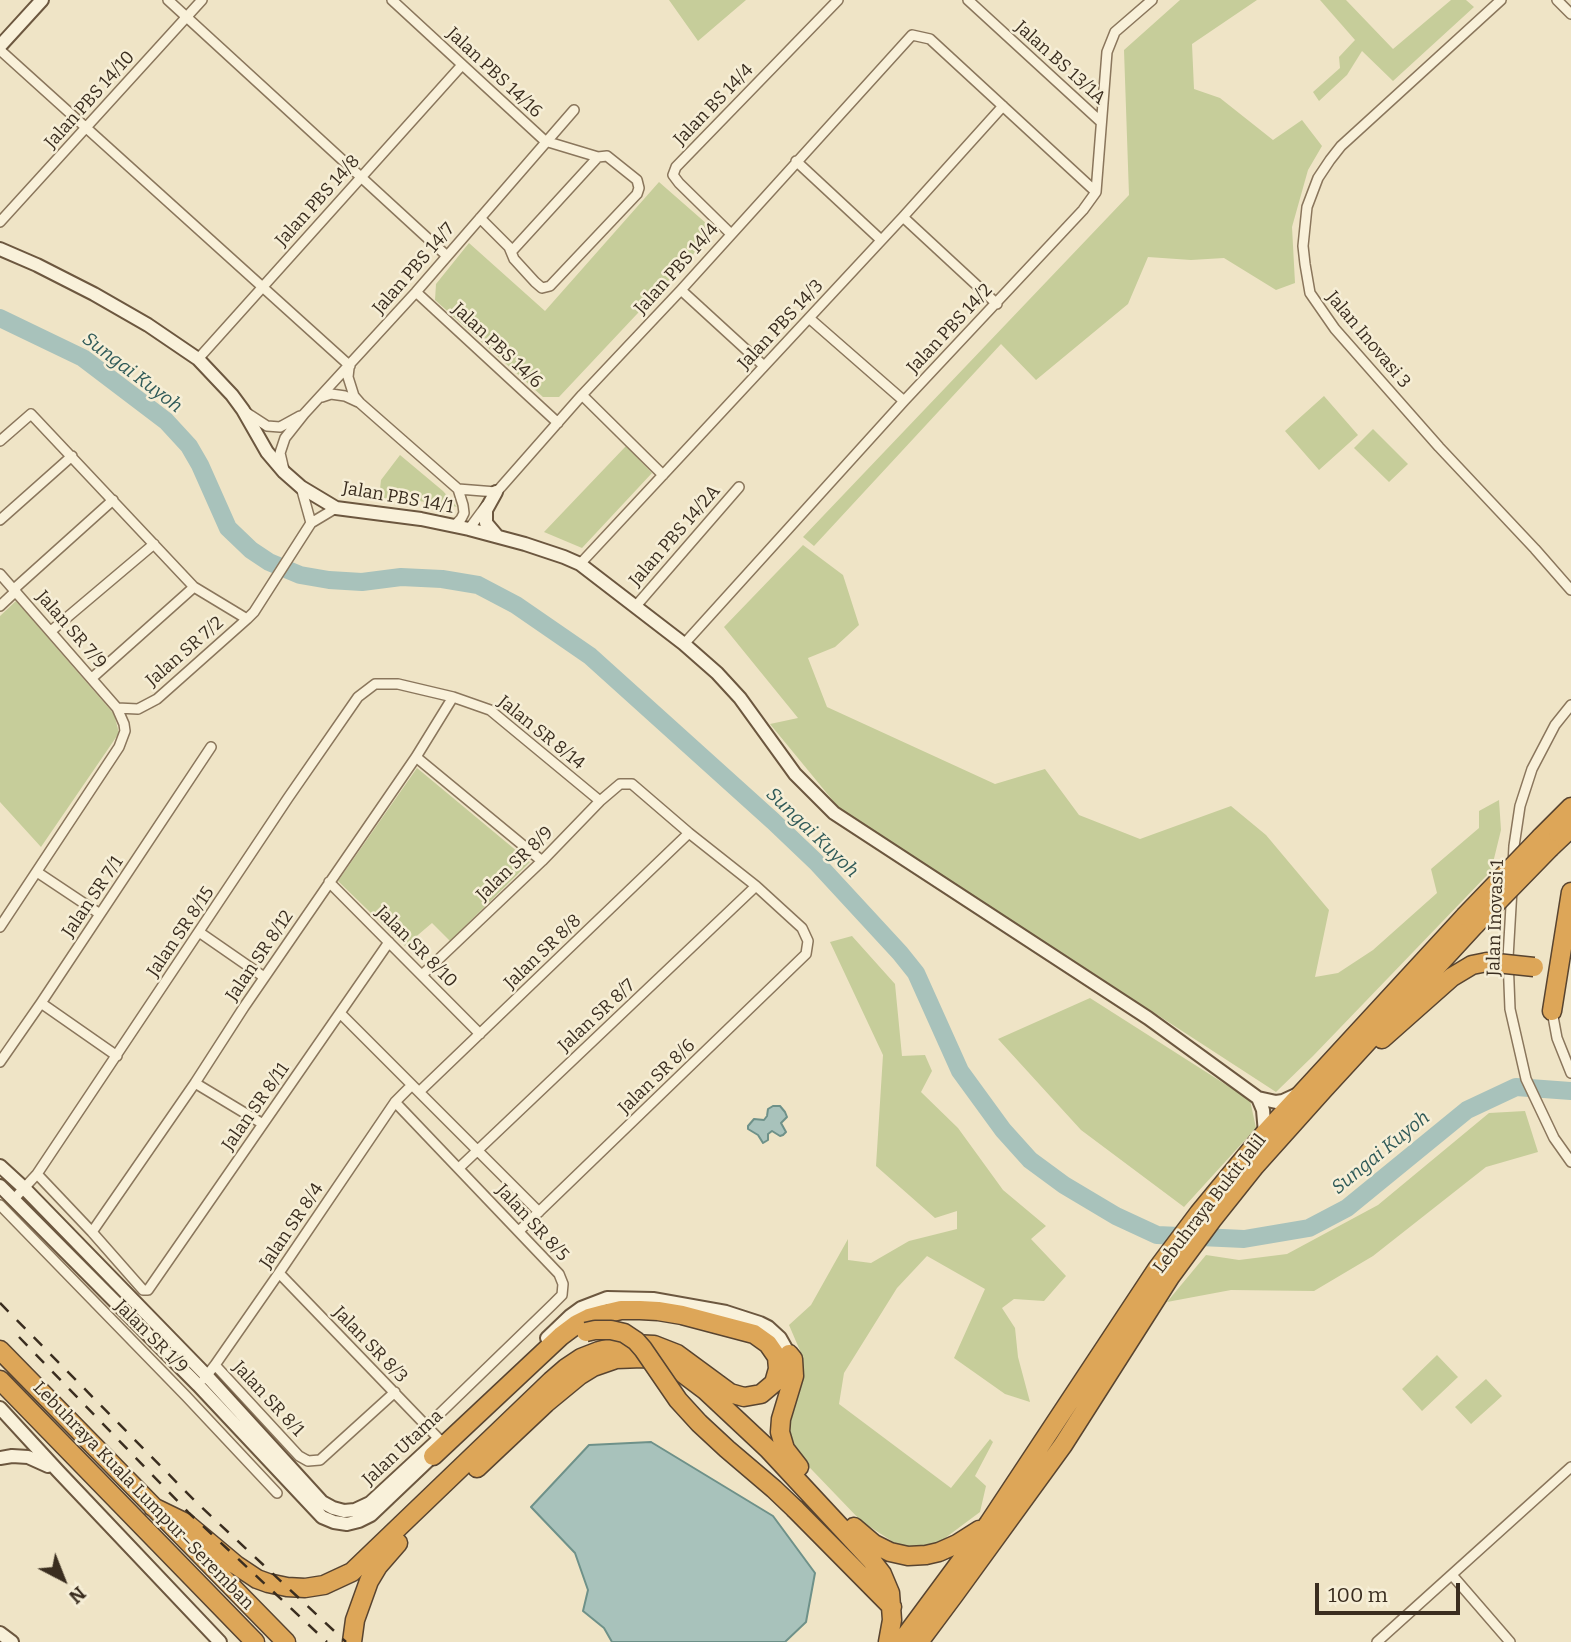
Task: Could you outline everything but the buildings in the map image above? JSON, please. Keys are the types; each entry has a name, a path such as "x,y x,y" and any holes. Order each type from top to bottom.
{"highway":[{"name":"Lebuhraya Bukit Jalil","path":"901,1642 989,1523 1163,1273 1265,1133 1546,843 1571,807"},
{"name":"Lebuhraya Bukit Jalil","path":"1546,843 1571,828"},
{"path":"1552,1011 1571,892"},
{"name":"Lebuhraya Bukit Jalil","path":"1205,1217 1324,1089 1470,920"},
{"path":"1324,1089 1451,977 1472,965 1488,962 1534,967 1542,971 1548,983 1552,1011"},
{"name":"Lebuhraya Bukit Jalil","path":"919,1642 1063,1445 1163,1273"},
{"path":"153,1507 186,1523 257,1579 287,1587 324,1585 352,1572 558,1375 581,1358 619,1346 654,1345 677,1354 730,1393 744,1397 761,1394 774,1382 778,1368 777,1357 768,1344 754,1334 651,1310 630,1310 589,1318 561,1336 433,1456"},
{"path":"433,1456 443,1454 470,1433 571,1342 586,1332 611,1330 624,1333 643,1349 678,1400 699,1423 795,1509 892,1607"},
{"name":"Lebuhraya Kuala Lumpur–Seremban","path":"0,1350 286,1642"},
{"path":"789,1354 794,1365 794,1376 780,1425 783,1445 791,1459 867,1540 900,1554 926,1555 947,1549 989,1523"},
{"path":"705,1390 733,1405 745,1408 762,1405 774,1397 784,1385 790,1369 789,1354"},
{"path":"352,1642 355,1620 369,1581 389,1551 580,1374 615,1359 643,1358 656,1360 681,1372 705,1390 777,1459 872,1561 890,1593 892,1607 888,1642"},
{"name":"Lebuhraya Kuala Lumpur–Seremban","path":"0,1380 256,1642"},
{"path":"932,1642 954,1595"}],"street":[{"path":"42,0 0,48 349,366 348,377 360,403 457,489 464,513 454,526"},
{"path":"168,0 447,256"},
{"name":"Jalan PBS 14/10","path":"0,222 202,0"},
{"name":"Jalan PBS 14/16","path":"392,0 545,141"},
{"name":"Jalan BS 14/4","path":"731,234 679,183 673,175 676,167 838,0"},
{"name":"Jalan BS 13/1A","path":"968,0 1101,121"},
{"path":"1096,192 1107,52 1115,32 1152,0"},
{"name":"Jalan Inovasi 3","path":"1501,0 1340,146 1329,160 1318,178 1307,207 1304,264 1310,293 1335,329 1571,590"},
{"path":"1557,0 1571,15"},
{"name":"Jalan PBS 14/4","path":"469,529 496,492 582,395 912,35 930,38 1003,106"},
{"name":"Jalan PBS 14/8","path":"198,359 462,65"},
{"path":"1003,106 1096,192"},
{"name":"Jalan PBS 14/3","path":"580,564 1003,106"},
{"name":"Jalan PBS 14/7","path":"284,472 280,453 285,438 304,414 416,292 574,110"},
{"path":"480,218 542,288 550,286 637,194 637,180 607,156 598,157 545,141"},
{"path":"512,251 598,157"},
{"path":"796,162 881,240"},
{"name":"Jalan PBS 14/2","path":"684,644 904,401 1083,210 1096,192"},
{"path":"903,217 997,304"},
{"name":"Jalan PBS 14/1","path":"0,249 94,294 198,359 243,410 267,452 284,472 301,487 336,508 421,519 469,529 551,552 580,564 684,644 717,673 740,698 794,774 834,813 1148,1018 1258,1098"},
{"path":"681,290 764,366"},
{"name":"Jalan PBS 14/6","path":"416,292 558,423"},
{"path":"809,318 904,401"},
{"path":"318,399 331,394 345,396 360,403"},
{"path":"582,395 663,475"},
{"name":"Jalan PBS 14/7","path":"243,410 267,426 280,427 304,414"},
{"path":"0,441 31,414 194,587 251,615"},
{"path":"0,520 72,456"},
{"path":"301,487 308,527"},
{"name":"Jalan PBS 14/2A","path":"635,607 739,487"},
{"path":"457,489 496,492 486,510 486,523 497,537"},
{"path":"0,606 113,500"},
{"name":"Jalan SR 7/2","path":"117,708 138,709 157,699 251,615 308,527 336,508"},
{"path":"51,631 154,544"},
{"name":"Jalan SR 7/9","path":"0,574 117,708"},
{"path":"92,678 194,587"},
{"name":"Jalan SR 8/14","path":"375,684 398,684 453,697 490,710 600,801"},
{"name":"Jalan SR 8/15","path":"14,1199 37,1174 358,697 375,684"},
{"name":"Jalan SR 8/12","path":"92,1232 453,697"},
{"name":"Jalan Inovasi 1","path":"1571,705 1555,725 1531,769 1520,806 1514,846 1508,971 1510,1009 1526,1079 1555,1138 1571,1162"},
{"path":"0,927 119,747 125,731 117,708"},
{"name":"Jalan SR 7/1","path":"0,1062 211,747"},
{"path":"415,757 542,861"},
{"name":"Jalan SR 8/9","path":"422,975 620,784 632,784 689,833"},
{"path":"689,833 757,887"},
{"name":"Jalan SR 8/8","path":"415,1089 480,1034 689,833"},
{"path":"37,872 100,914"},
{"name":"Jalan SR 8/10","path":"329,882 480,1034"},
{"name":"Jalan SR 8/6","path":"519,1231 806,954 808,941 802,928 757,887"},
{"name":"Jalan SR 8/7","path":"459,1168 757,887"},
{"path":"199,932 264,977"},
{"name":"Jalan SR 8/11","path":"92,1232 143,1290 148,1290 389,942"},
{"path":"41,1003 117,1056"},
{"path":"1552,1011 1557,1038 1571,1073"},
{"name":"Jalan SR 8/5","path":"340,1013 539,1212"},
{"path":"195,1083 263,1124"},
{"name":"Jalan SR 8/4","path":"206,1375 395,1102 415,1089"},
{"path":"1258,1098 1276,1102 1302,1092"},
{"path":"1258,1098 1263,1110 1265,1133"},
{"name":"Jalan SR 8/5","path":"395,1102 559,1274 564,1284 562,1295 427,1426"},
{"name":"Jalan Utama","path":"0,1166 206,1375 323,1502 344,1511 355,1510 370,1503 570,1316 581,1308 607,1298 653,1299 726,1312 768,1327 780,1338 789,1354"},
{"path":"37,1174 92,1232"},
{"name":"Jalan Utama","path":"0,1186 110,1296 206,1375 267,1459 322,1517 347,1524 371,1515 433,1456"},
{"name":"Jalan SR 1/9","path":"0,1205 187,1396 277,1493"},
{"name":"Jalan SR 8/3","path":"279,1273 439,1438"},
{"path":"99,1307 110,1296"},
{"name":"Jalan SR 8/1","path":"206,1375 308,1461 320,1460 394,1392"},
{"path":"0,1408 220,1642"},
{"path":"0,1458 28,1457 58,1471"},
{"path":"256,1470 267,1459"},
{"path":"1377,1642 1571,1467"},
{"path":"1452,1575 1510,1642"},
{"path":"0,1633 12,1642"}],"green space":[{"path":"669,0 746,0 698,41"},
{"path":"1180,0 1257,0 1192,44 1194,89 1220,98 1273,140 1302,120 1322,146 1308,170 1292,227 1295,283 1276,290 1224,258 1191,260 1148,257 1128,304 1036,380 1001,344 814,546 803,537 1129,195 1124,50"},
{"path":"1320,0 1346,0 1393,49 1451,0 1466,0 1474,7 1393,81 1362,51 1347,75 1319,101 1313,92 1340,68 1339,57 1355,40"},
{"path":"659,182 715,231 559,397 543,397 435,300 436,284 469,243 545,311"},
{"path":"1324,396 1358,435 1319,470 1285,431"},
{"path":"1373,429 1408,464 1389,482 1354,448"},
{"path":"626,446 652,473 582,548 544,532"},
{"path":"400,455 443,491 457,507 441,503 379,498 381,480"},
{"path":"803,545 843,575 859,625 835,647 808,658 827,707 995,784 1045,769 1079,815 1140,839 1231,806 1266,835 1329,910 1315,977 1338,973 1373,950 1437,893 1431,869 1479,828 1479,811 1499,800 1501,830 1491,871 1276,1092 839,808 770,724 798,718 724,627"},
{"path":"16,601 114,714 119,733 41,847 0,802 0,616"},
{"path":"417,768 530,862 450,941 432,923 405,946 338,881"},
{"path":"852,936 895,984 902,1056 925,1055 932,1071 921,1092 958,1128 1003,1190 1046,1226 1031,1239 1066,1276 1044,1301 1014,1299 1002,1308 1015,1328 1018,1357 1030,1402 1005,1394 954,1358 985,1289 927,1256 897,1288 844,1373 839,1404 951,1488 990,1439 993,1442 975,1476 986,1486 980,1512 937,1544 901,1547 861,1521 789,1446 786,1420 801,1380 801,1353 789,1325 811,1305 848,1239 848,1260 871,1263 909,1241 957,1229 957,1211 935,1218 876,1166 883,1055 830,942"},
{"path":"1090,998 1250,1100 1256,1128 1184,1207 1081,1130 998,1039"},
{"path":"1525,1111 1538,1152 1486,1167 1373,1256 1314,1291 1231,1290 1167,1302 1206,1255 1239,1260 1287,1254 1378,1205 1489,1113"},
{"path":"1437,1355 1458,1377 1422,1411 1402,1389"},
{"path":"1486,1379 1502,1396 1471,1424 1455,1407"}],"water":[{"path":"780,1106 785,1112 787,1117 781,1123 786,1132 780,1136 772,1131 768,1134 768,1140 763,1143 748,1126 754,1119 764,1120 768,1109"},
{"path":"651,1442 773,1516 815,1573 806,1622 785,1642 612,1642 604,1628 583,1611 588,1590 575,1553 531,1507 589,1445"}],"waterway":[{"name":"Sungai Kuyoh","path":"0,318 83,358 166,421 189,446 228,528 251,550 269,562 300,575 329,580 362,582 401,577 442,579 478,585 516,605 590,656 816,862 900,953 916,973 960,1071 1003,1130 1030,1160 1064,1185 1116,1216 1157,1235 1244,1239 1309,1228 1347,1208 1467,1110 1516,1087 1571,1091"}],"railway":[{"path":"0,1303 197,1503 346,1642"},
{"path":"19,1337 189,1513 327,1642"}]}
